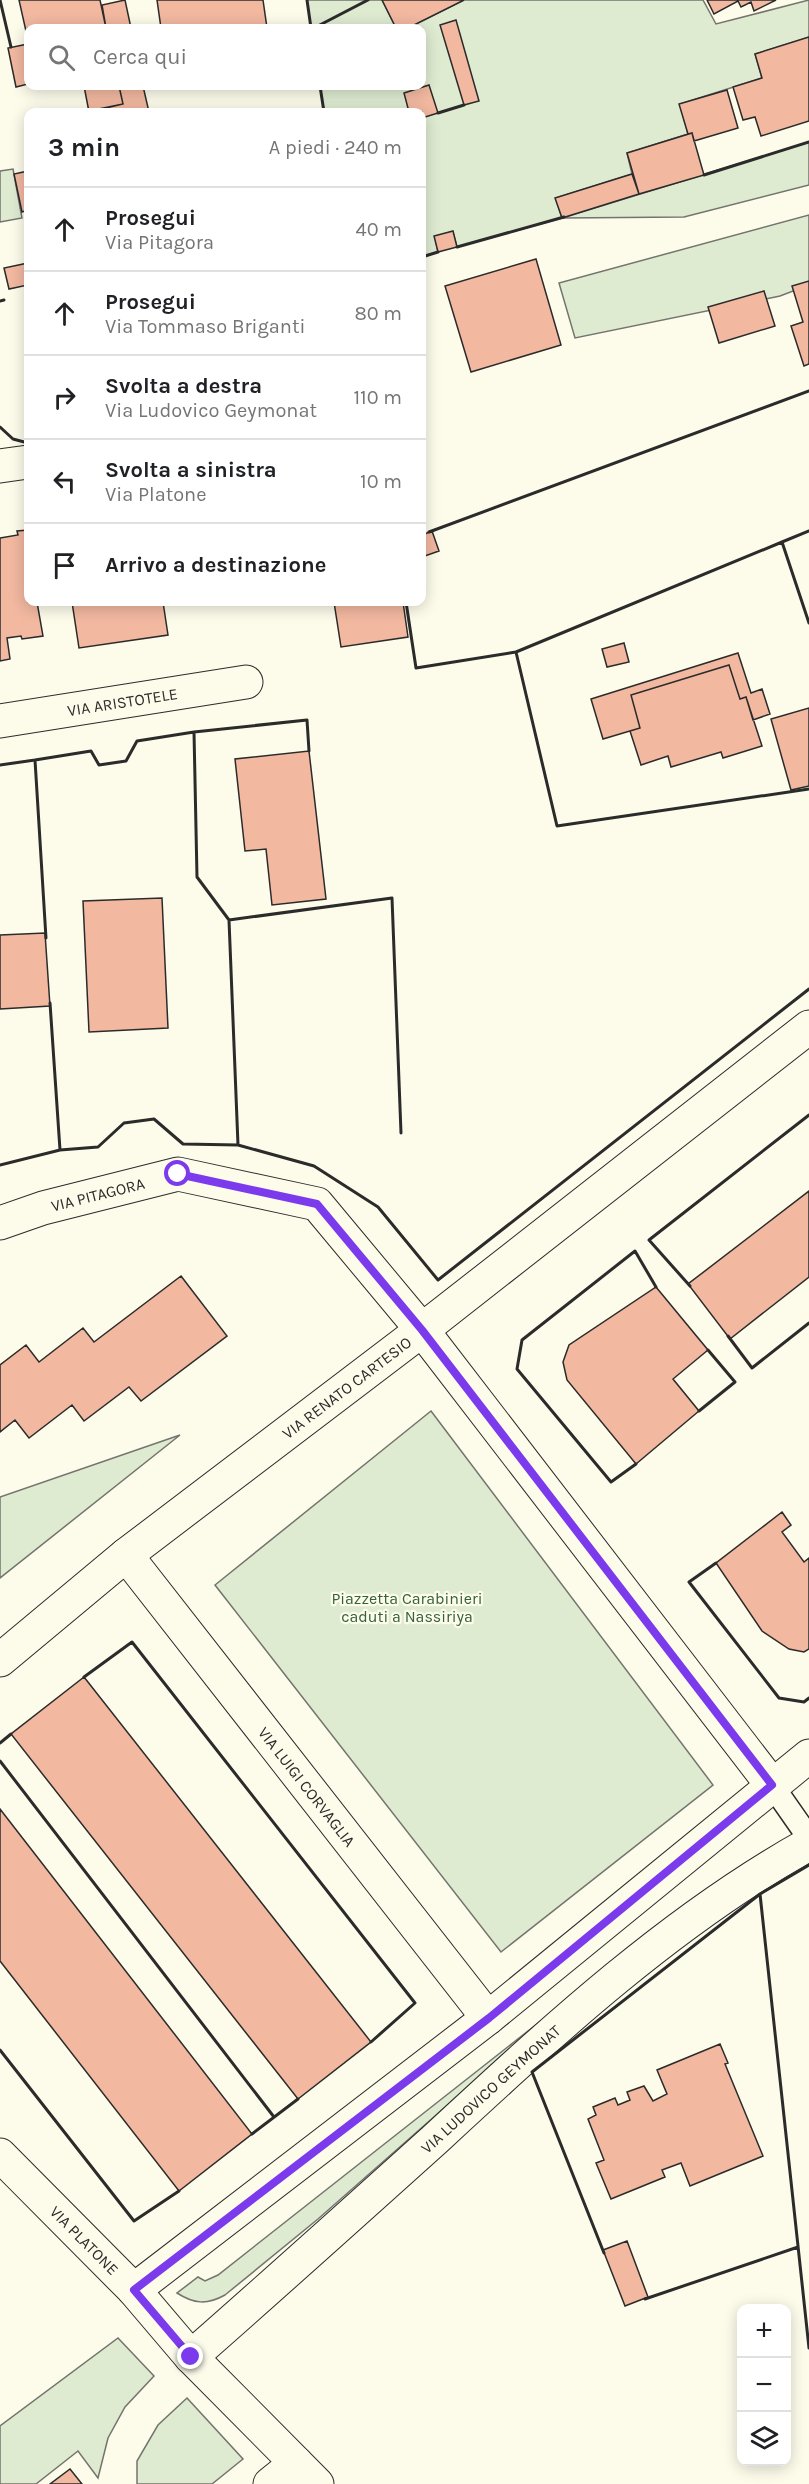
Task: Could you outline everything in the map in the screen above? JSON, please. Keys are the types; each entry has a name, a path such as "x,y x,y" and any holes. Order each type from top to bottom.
{"street":[{"path":"0,466 24,463"},
{"name":"VIA ARISTOTELE","path":"0,721 246,682"},
{"name":"VIA RENATO CARTESIO","path":"0,1660 126,1555 422,1330 809,1027"},
{"name":"VIA PITAGORA","path":"0,1223 43,1208 178,1174 317,1204 422,1330 772,1785"},
{"name":"VIA LUIGI CORVAGLIA","path":"126,1555 489,2018"},
{"path":"134,2290 489,2018 809,1756"},
{"name":"VIA LUDOVICO GEYMONAT","path":"191,2357 587,2003 688,1923 769,1866 809,1844"},
{"name":"VIA PLATONE","path":"0,2155 134,2290 191,2357 307,2474"},
{"path":"270,2484 307,2474"}],"lane":[{"path":"772,1785 809,1838"}],"green space":[{"path":"307,0 382,0 394,24 310,24"},
{"path":"464,0 703,0 716,24 809,0 809,37 755,54 762,78 680,104 688,134 627,153 632,174 556,198 562,218 457,247 453,232 435,236 438,252 426,256 426,108 323,108 321,90 426,90 426,24 416,24"},
{"path":"809,142 809,185 684,217 562,218"},
{"path":"13,169 22,218 0,222 0,171"},
{"path":"809,215 809,285 780,296 575,338 559,283"},
{"name":"Piazzetta Carabinieri caduti a Nassiriya","path":"431,1411 713,1785 501,1952 215,1585"},
{"path":"180,1435 0,1578 0,1497"},
{"path":"561,2005 318,2219 225,2295 201,2302 177,2293 198,2277 205,2281 218,2275"},
{"path":"118,2338 154,2376 125,2407 108,2438 98,2478 78,2451 36,2484 0,2484 0,2426"},
{"path":"187,2398 243,2459 212,2484 137,2484 137,2461 158,2425"}],"building":[{"path":"19,0 100,0 105,24 24,24"},
{"path":"125,0 130,24 105,24 102,5"},
{"path":"157,0 263,0 266,24 160,24"},
{"path":"382,0 464,0 416,24 394,24"},
{"path":"707,0 776,0 754,11 751,2 741,7 738,1 714,14"},
{"path":"456,20 479,101 464,105 440,25"},
{"path":"809,37 809,121 761,136 755,117 743,120 733,87 762,78 755,54"},
{"path":"24,45 24,85 16,87 8,48"},
{"path":"429,85 438,113 426,117 426,108 408,108 404,93 426,90 426,86"},
{"path":"85,90 120,90 123,104 106,108 88,108"},
{"path":"120,90 144,90 148,108 104,108 123,104"},
{"path":"727,90 738,128 694,141 692,133 688,134 679,104"},
{"path":"692,133 704,175 639,194 627,153"},
{"path":"24,172 24,211 22,212 14,174"},
{"path":"632,174 639,194 562,218 555,198"},
{"path":"453,231 457,247 438,252 434,236"},
{"path":"536,259 561,345 471,372 445,286"},
{"path":"24,264 24,286 9,289 4,268"},
{"path":"809,281 809,364 804,366 791,326 803,322 792,286"},
{"path":"764,291 775,326 719,343 708,307"},
{"path":"24,530 24,606 38,606 43,636 22,639 21,636 7,638 10,659 0,661 0,538 18,535 17,531"},
{"path":"432,531 439,551 426,556 426,533"},
{"path":"73,606 164,606 168,635 79,648"},
{"path":"335,606 404,606 408,637 341,647"},
{"path":"624,643 629,662 607,667 602,649"},
{"path":"738,653 751,693 762,689 770,714 753,720 746,697 740,699 729,665 631,695 640,728 603,739 591,699"},
{"path":"729,665 740,699 746,697 762,746 723,758 721,752 671,767 668,756 641,765 630,731 640,728 631,695"},
{"path":"809,708 809,786 791,790 771,719"},
{"path":"309,751 326,899 272,905 266,849 245,851 235,759"},
{"path":"162,898 168,1028 89,1032 83,901"},
{"path":"45,933 50,1006 0,1009 0,935"},
{"path":"809,1191 809,1277 730,1339 688,1284"},
{"path":"181,1276 227,1336 141,1401 129,1387 84,1421 72,1405 29,1438 15,1420 0,1432 0,1365 26,1345 39,1362 83,1328 94,1342"},
{"path":"656,1287 708,1350 673,1379 699,1411 636,1464 567,1380 563,1362 569,1345"},
{"path":"782,1512 791,1525 782,1532 804,1562 809,1558 809,1649 804,1652 789,1649 762,1631 716,1563"},
{"path":"84,1677 371,2042 298,2099 11,1734"},
{"path":"0,1809 252,2134 179,2191 0,1961"},
{"path":"720,2044 728,2063 725,2064 763,2156 690,2186 681,2163 662,2170 665,2177 611,2199 596,2163 604,2160 588,2119 596,2115 593,2107 615,2098 618,2105 630,2100 627,2092 644,2086 653,2101 667,2094 657,2070"},
{"path":"627,2241 648,2297 625,2306 603,2250"},
{"path":"70,2469 82,2484 50,2484"}],"wall":[{"path":"0,0 11,47"},
{"path":"307,0 310,24"},
{"path":"322,24 368,0"},
{"path":"321,90 323,108"},
{"path":"438,113 464,105"},
{"path":"704,175 809,142"},
{"path":"457,247 564,217"},
{"path":"426,256 438,252"},
{"path":"0,301 4,300"},
{"path":"429,532 809,391"},
{"path":"0,427 13,439 24,442"},
{"path":"809,531 782,542 809,623"},
{"path":"516,652 782,542"},
{"path":"407,606 416,668 516,652 557,826 809,789"},
{"path":"194,732 307,720 309,751"},
{"path":"46,938 35,760 91,751 99,765 126,761 137,741 194,732 197,877 229,920 392,898 401,1133"},
{"path":"0,765 35,760"},
{"path":"229,920 238,1145"},
{"path":"50,1003 60,1150 98,1147 124,1123 154,1119 183,1144 238,1145 314,1166 378,1207 438,1280 809,989"},
{"path":"690,1286 649,1240 809,1115"},
{"path":"0,1165 60,1150"},
{"path":"636,1464 611,1482 517,1369 522,1340 635,1251 656,1287"},
{"path":"728,1336 752,1368 809,1323"},
{"path":"699,1411 735,1382 708,1350"},
{"path":"716,1563 689,1582 779,1698 804,1702 809,1698"},
{"path":"84,1677 132,1642 415,2003 371,2042"},
{"path":"0,1743 11,1734"},
{"path":"0,1761 274,2117"},
{"path":"760,1894 809,1865"},
{"path":"604,2253 532,2072 760,1894 809,2348"},
{"path":"0,2050 134,2221 179,2191"},
{"path":"252,2134 298,2099"},
{"path":"645,2299 798,2247"}],"route":[{"path":"178,1174 317,1204 422,1330 772,1785 489,2018 134,2290 191,2357"}]}
